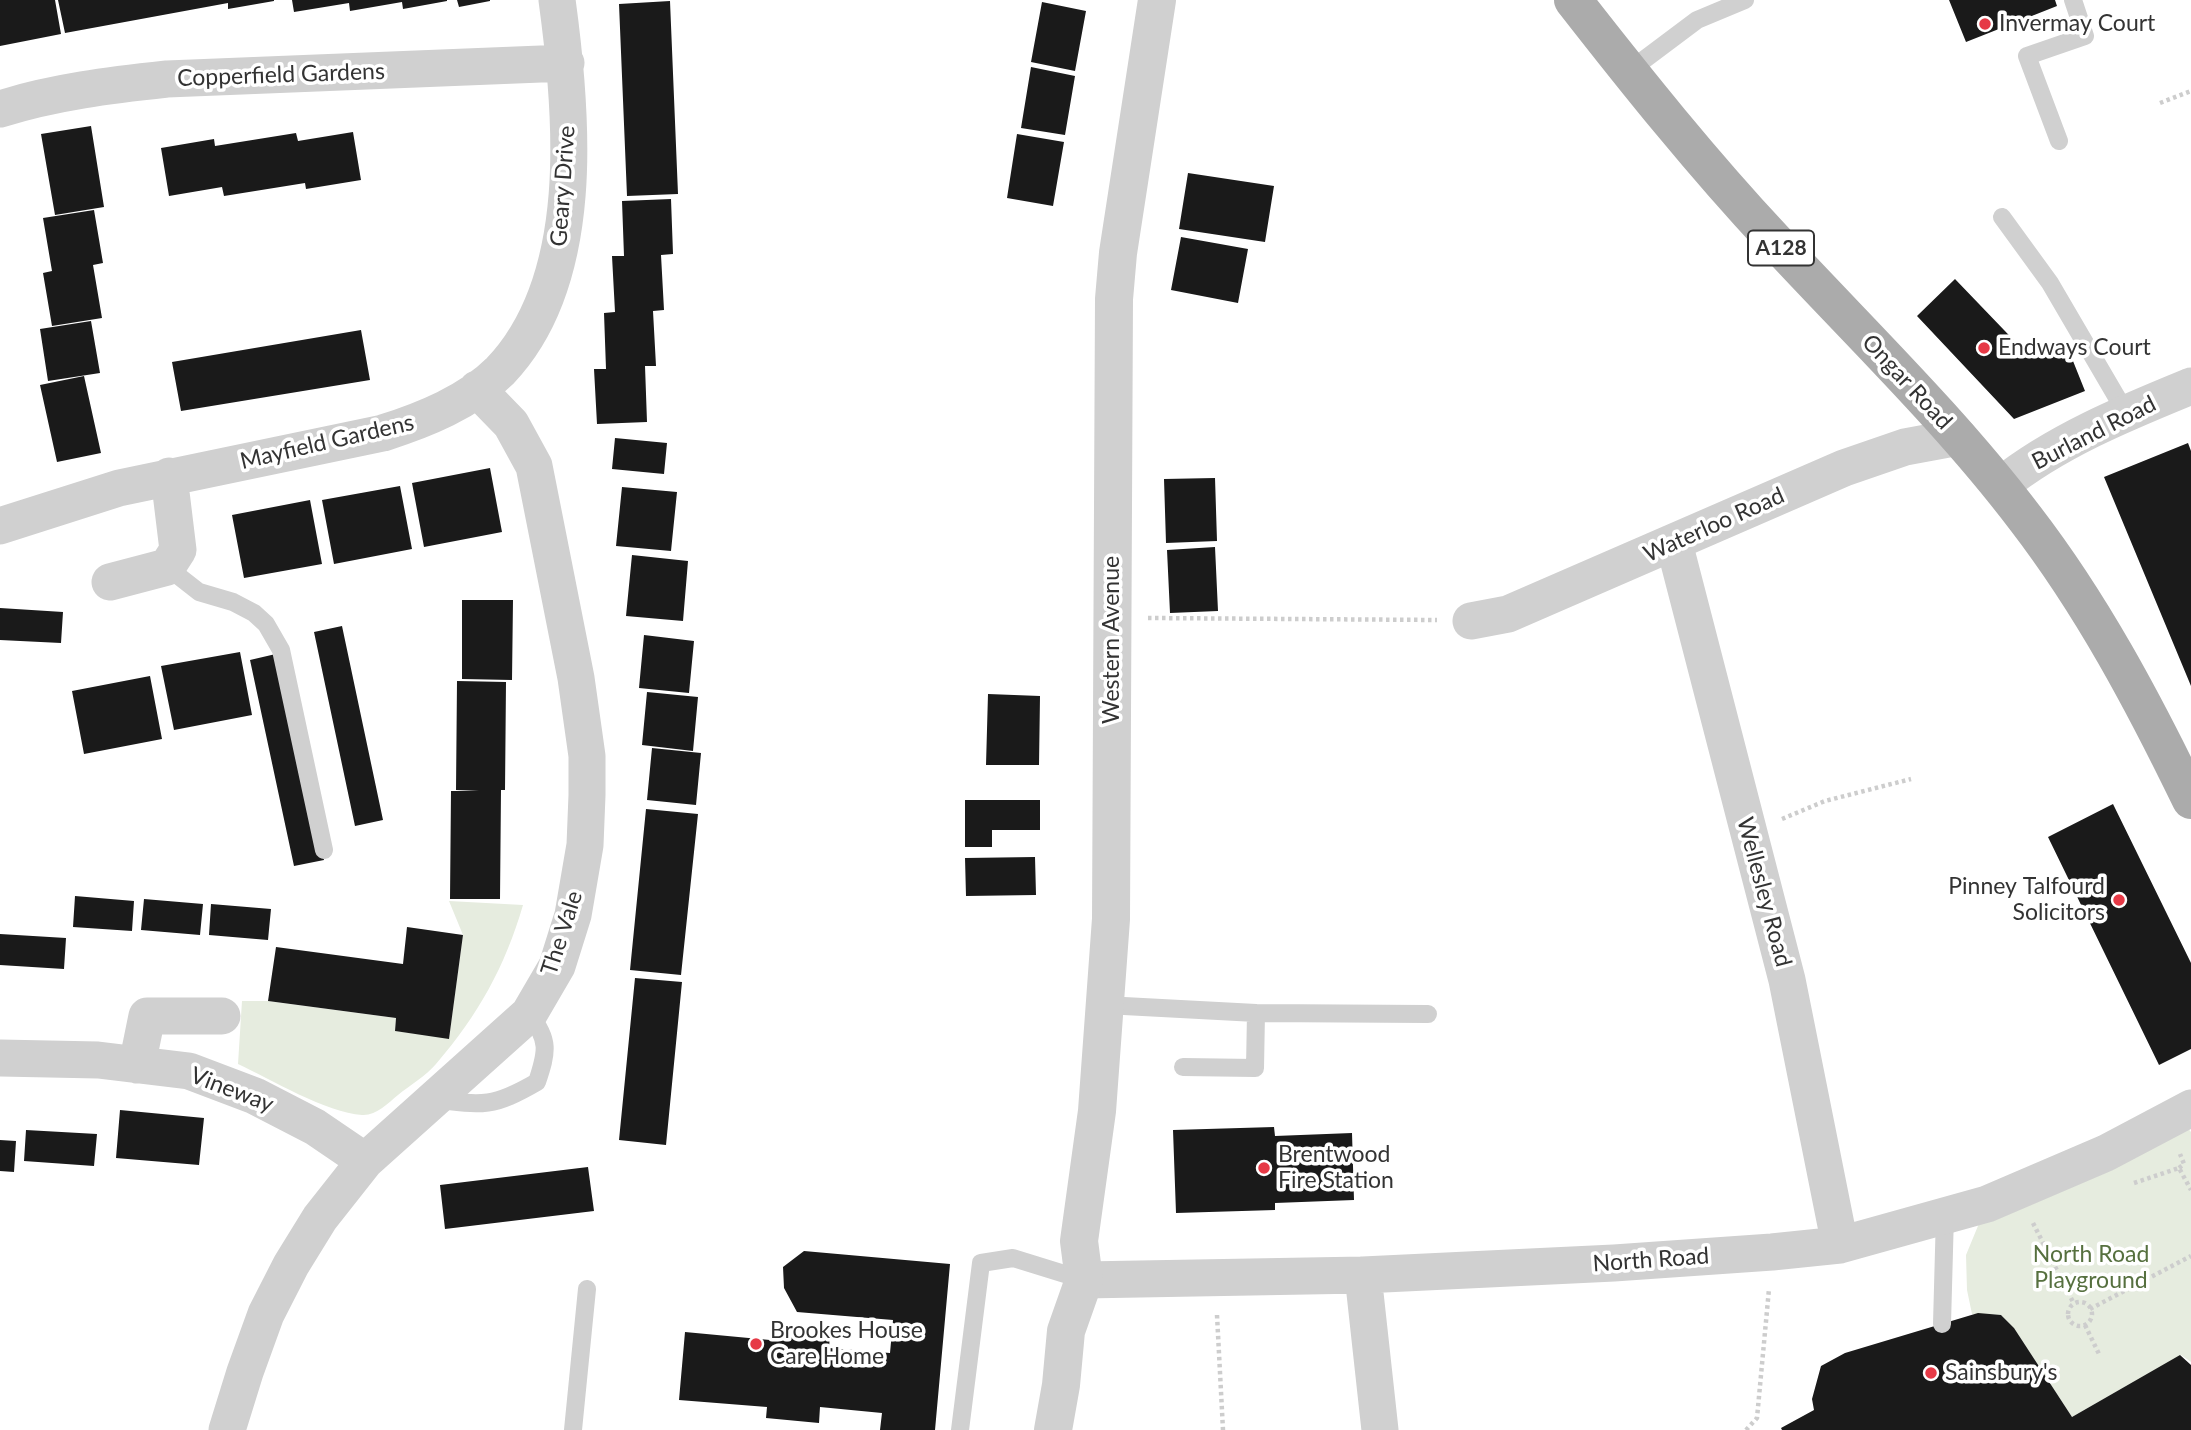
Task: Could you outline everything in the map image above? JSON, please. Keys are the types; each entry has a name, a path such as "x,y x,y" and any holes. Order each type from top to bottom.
{"main road":[{"name":"Ongar Road","path":"1573,0 1655,105 1771,237 1959,437 2000,486 2088,608 2191,800"}],"street":[{"name":"Geary Drive","path":"477,389 499,371 527,336 546,301 559,256 567,197 566,63 557,0"},
{"name":"Western Avenue","path":"1084,1280 1079,1241 1097,1111 1111,919 1114,299 1118,253 1157,0"},
{"name":"Copperfield Gardens","path":"0,109 111,85 167,79 566,63"},
{"name":"Burland Road","path":"2000,486 2020,470 2061,446 2126,413 2191,386"},
{"name":"Mayfield Gardens","path":"0,526 75,501 169,476 383,433 414,423 477,389"},
{"name":"The Vale","path":"231,1430 245,1372 266,1314 291,1265 320,1218 365,1161 529,1014 557,966 573,915 585,845 587,756 576,678 534,466 511,424 477,389"},
{"name":"Waterloo Road","path":"1471,621 1508,614 1844,468 1905,447 1959,437"},
{"path":"110,582 167,567 178,550 169,476"},
{"name":"Wellesley Road","path":"1674,542 1787,980 1840,1245"},
{"path":"137,1065 147,1016 222,1016"},
{"name":"Vineway","path":"0,1058 98,1060 189,1072 255,1096 315,1127 365,1161"},
{"name":"North Road","path":"1084,1280 1216,1280 1363,1275 1772,1252 1840,1245 1987,1204 2096,1158 2191,1108"},
{"path":"1363,1275 1380,1430"},
{"path":"1053,1430 1066,1331 1084,1280"}],"lane":[{"path":"1629,71 1697,20 1745,0"},
{"path":"2059,141 2027,56 2085,36 2073,0"},
{"path":"2002,217 2050,283 2126,413"},
{"path":"167,567 199,592 233,602 254,613 266,624 281,650 324,850"},
{"path":"1105,1004 1256,1013 1428,1014"},
{"path":"1182,1067 1255,1068 1256,1013"},
{"path":"435,1099 477,1105 510,1097 537,1082 546,1054 540,1027 529,1014"},
{"path":"1942,1324 1945,1214"},
{"path":"960,1430 981,1264 1013,1258 1084,1280"},
{"path":"573,1430 587,1289"}],"path":[{"path":"2160,103 2191,91"},
{"path":"1112,618 1471,621"},
{"path":"1749,833 1825,801 1911,779"},
{"path":"2184,1175 2191,1191"},
{"path":"2035,1227 2074,1304"},
{"path":"1746,1430 1756,1418 1772,1252"},
{"path":"2090,1309 2191,1256"},
{"path":"1216,1280 1223,1430"},
{"path":"2081,1303 2090,1309 2090,1320 2085,1325 2073,1324 2069,1318 2069,1310 2074,1304 2081,1303"},
{"path":"2085,1325 2099,1354"}],"green space":[{"path":"449,901 523,905 499,970 465,1027 432,1068 386,1105 367,1115 348,1113 316,1102 238,1064 242,1001 268,1001 396,1018 395,1031 449,1038 463,935"},
{"name":"North Road Playground","path":"2178,1116 2191,1132 2191,1362 2181,1355 2072,1417 2014,1329 2001,1315 1972,1314 1967,1290 1966,1255 1987,1204"}],"building":[{"path":"0,0 55,0 61,34 0,46"},
{"path":"58,0 274,1 228,9 228,3 65,33"},
{"path":"292,0 447,1 403,9 402,2 350,11 349,3 294,12"},
{"path":"457,0 490,0 490,1 459,7"},
{"name":"Invermay Court","path":"1949,0 2055,0 2057,6 1966,42"},
{"path":"670,1 678,194 627,196 619,4"},
{"path":"1042,2 1086,11 1075,71 1031,62"},
{"path":"1031,67 1075,76 1065,135 1021,128"},
{"path":"91,126 104,207 55,215 41,134"},
{"path":"353,132 361,180 306,189 305,183 224,196 222,187 169,196 161,148 214,139 215,146 296,133 298,141"},
{"path":"1017,134 1064,142 1053,206 1007,198"},
{"path":"1188,173 1274,186 1265,242 1179,229"},
{"path":"671,199 673,254 661,255 664,310 653,311 656,366 645,366 647,422 597,424 594,369 606,369 604,313 615,312 612,256 624,256 622,201"},
{"path":"94,210 103,263 93,265 102,318 52,326 43,273 52,271 43,218"},
{"path":"1181,237 1248,249 1238,303 1171,290"},
{"name":"Endways Court","path":"1955,279 2028,355 2065,341 2085,391 2014,419 1917,316"},
{"path":"91,321 100,373 48,381 40,329"},
{"path":"361,330 370,380 181,411 172,362"},
{"path":"84,376 101,453 57,462 40,385"},
{"path":"615,438 667,443 664,474 612,469"},
{"path":"2188,443 2191,451 2191,686 2104,477"},
{"path":"490,468 502,532 424,547 412,483"},
{"path":"1215,478 1217,541 1166,543 1164,479"},
{"path":"400,486 412,549 334,564 322,500"},
{"path":"622,487 677,492 671,551 616,546"},
{"path":"310,500 322,564 244,578 232,515"},
{"path":"1215,547 1218,611 1170,613 1167,550"},
{"path":"632,555 688,561 683,621 626,616"},
{"path":"462,600 513,600 512,680 462,679"},
{"path":"0,608 63,612 61,643 0,640"},
{"path":"342,626 383,820 355,826 314,632"},
{"path":"644,635 694,641 689,693 639,688"},
{"path":"240,652 252,715 174,730 161,666"},
{"path":"280,653 324,860 294,866 250,660"},
{"path":"150,676 162,739 84,754 72,691"},
{"path":"457,681 506,682 500,899 450,899 451,791 479,791 456,790"},
{"path":"647,692 698,697 693,751 642,745"},
{"path":"988,694 1040,696 1039,765 986,765"},
{"path":"652,748 701,753 696,805 647,800"},
{"path":"965,800 1040,800 1040,830 992,830 992,847 965,847"},
{"name":"Pinney Talfourd Solicitors","path":"2113,804 2191,963 2191,1049 2159,1065 2048,837"},
{"path":"646,809 698,814 681,975 630,970"},
{"path":"1035,857 1036,895 966,896 965,858"},
{"path":"75,896 134,901 132,931 73,927"},
{"path":"144,899 203,904 200,935 141,930"},
{"path":"211,904 271,909 268,940 209,935"},
{"path":"407,927 463,935 449,1039 395,1031 396,1018 268,1001 276,947 403,964"},
{"path":"0,934 66,938 64,969 0,965"},
{"path":"635,978 682,982 666,1145 619,1140"},
{"path":"120,1110 204,1118 199,1165 116,1158"},
{"name":"Brentwood Fire Station","path":"1274,1127 1275,1136 1352,1133 1354,1200 1275,1203 1275,1210 1176,1213 1173,1130"},
{"path":"26,1130 97,1134 94,1166 24,1161"},
{"path":"0,1140 16,1141 14,1172 0,1171"},
{"path":"588,1167 594,1211 445,1229 440,1185"},
{"name":"Brookes House Care Home","path":"804,1251 950,1264 935,1430 880,1430 882,1413 820,1407 819,1423 766,1418 767,1407 679,1400 685,1332 770,1340 770,1330 830,1335 829,1348 890,1353 893,1320 797,1312 784,1288 783,1267"},
{"name":"Sainsbury's","path":"1978,1313 2001,1315 2014,1328 2072,1417 2180,1355 2191,1365 2191,1430 1782,1430 1781,1428 1814,1410 1812,1399 1821,1366 1845,1353"}],"place":[{"name":"Invermay Court","path":"1985,24"},
{"name":"Endways Court","path":"1984,348"},
{"name":"Pinney Talfourd Solicitors","path":"2119,900"},
{"name":"Brentwood Fire Station","path":"1264,1168"},
{"name":"Brookes House Care Home","path":"756,1344"},
{"name":"Sainsbury's","path":"1931,1373"}]}
